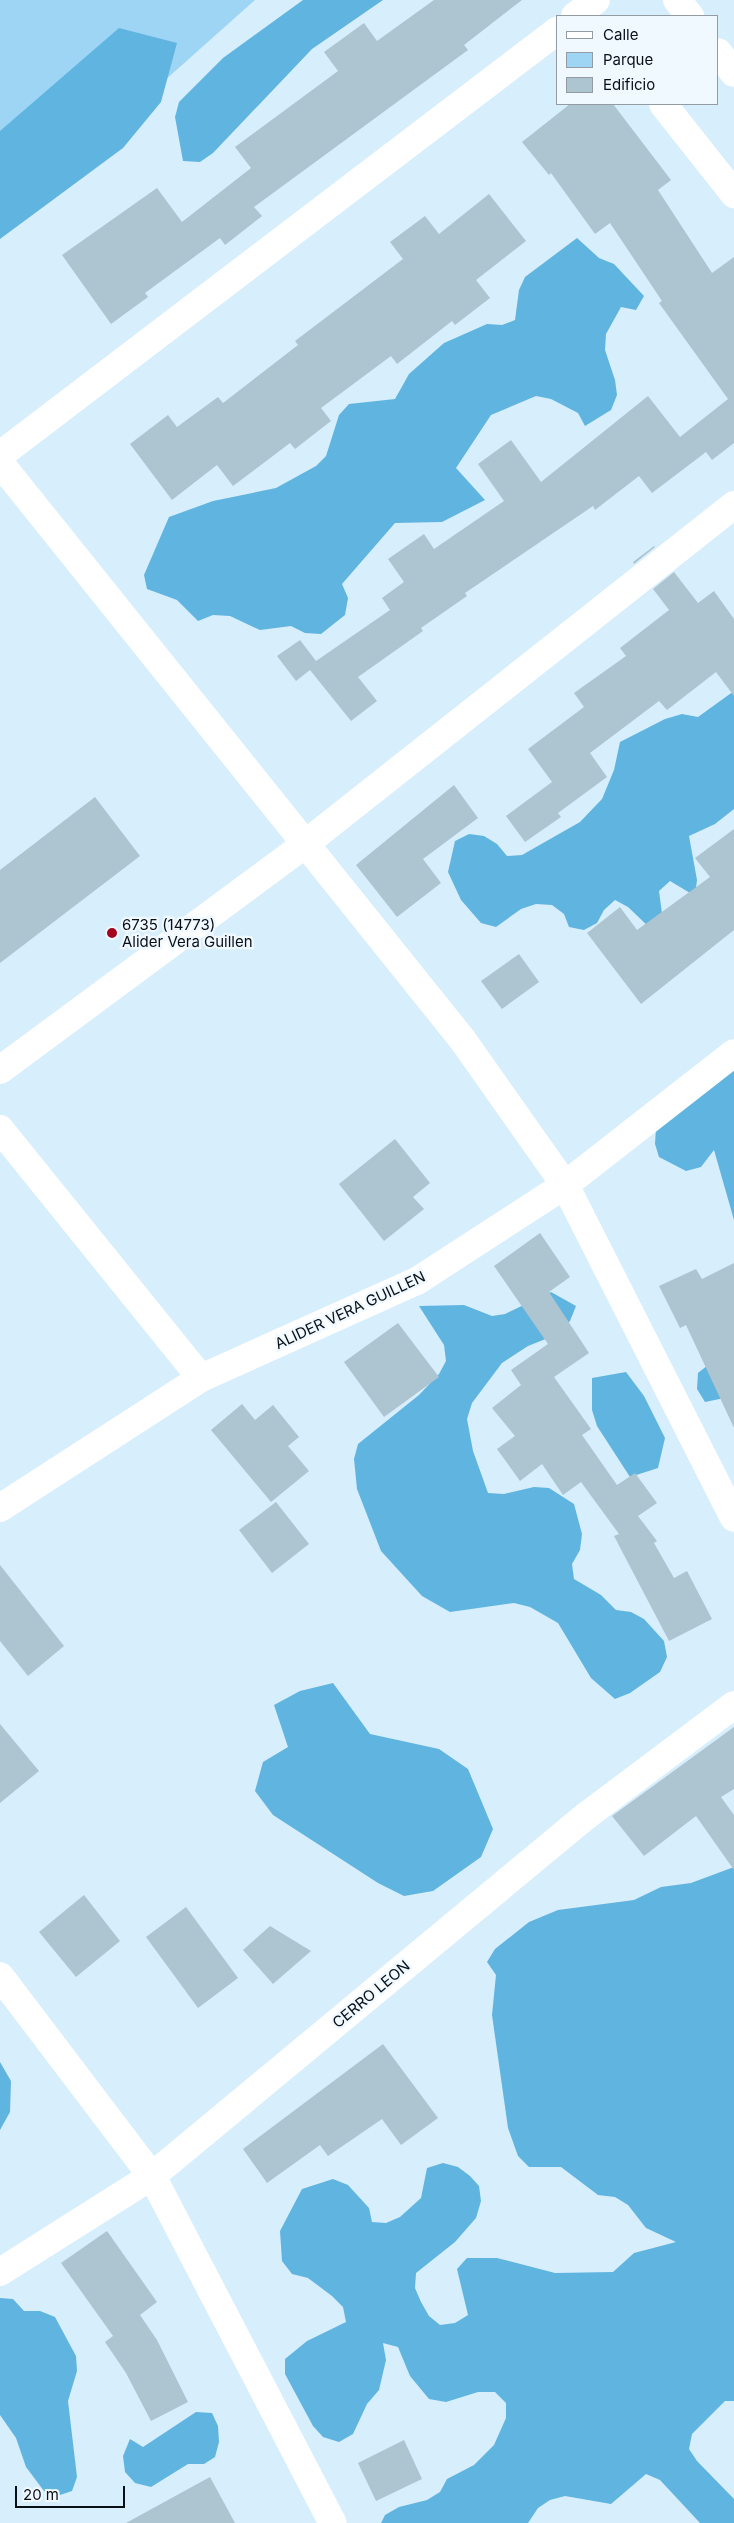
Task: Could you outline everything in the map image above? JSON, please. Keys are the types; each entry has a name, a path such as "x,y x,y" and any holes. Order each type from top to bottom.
{"street":[{"path":"677,0 689,15"},
{"path":"0,456 556,32"},
{"path":"719,53 734,73"},
{"path":"664,105 734,194"},
{"path":"0,463 462,1039 565,1185 734,1518"},
{"path":"0,1070 305,844 734,505"},
{"name":"ALIDER VERA GUILLEN","path":"0,1508 201,1378 417,1281 565,1185 734,1053"},
{"path":"0,1129 201,1378"},
{"name":"CERRO LEON","path":"0,2272 152,2176 586,1816 734,1706"},
{"path":"0,1976 152,2176 334,2523"}],"green space":[{"path":"0,0 255,0 0,227"}],"shaded area":[{"path":"303,0 383,0 312,49 213,153 200,162 183,161 175,117 179,102 223,58"},
{"path":"119,28 177,43 161,102 123,148 0,239 0,131"},
{"path":"577,238 599,258 614,264 644,296 636,310 621,307 606,334 605,350 615,380 617,395 611,410 585,426 578,413 551,399 536,396 491,415 456,468 485,500 442,522 395,523 342,584 348,598 345,615 321,634 305,633 291,626 260,630 230,616 213,615 198,621 177,600 147,589 144,575 169,517 213,501 276,488 316,466 326,456 339,415 349,404 395,399 409,374 444,343 487,324 502,325 515,320 519,290 525,277"},
{"path":"734,691 734,809 715,824 689,836 697,880 695,896 670,881 659,891 663,921 650,928 628,907 615,900 604,910 597,923 584,930 569,927 564,914 552,905 536,904 521,909 496,927 481,923 461,900 448,872 455,841 469,834 484,836 497,844 507,856 522,855 580,822 602,799 614,770 620,742 665,719 682,714 698,717"},
{"path":"734,1052 734,1220 714,1150 701,1167 686,1171 659,1157 655,1144 656,1128"},
{"path":"551,1292 576,1306 570,1321 558,1334 528,1346 502,1363 472,1403 467,1419 473,1451 488,1493 504,1494 534,1487 549,1488 574,1504 582,1534 580,1550 572,1564 574,1579 601,1595 616,1610 631,1612 644,1619 664,1641 667,1657 660,1672 630,1693 615,1699 591,1678 558,1623 530,1607 514,1603 450,1612 422,1596 381,1551 357,1489 354,1459 358,1444 419,1395 439,1374 446,1361 444,1345 419,1306 464,1305 492,1316 505,1314"},
{"path":"718,1357 734,1396 705,1402 697,1389 698,1373"},
{"path":"626,1372 644,1396 665,1438 658,1468 630,1477 597,1426 592,1410 592,1378"},
{"path":"333,1683 370,1734 439,1749 468,1769 493,1829 481,1857 433,1891 404,1896 378,1883 273,1815 255,1791 263,1762 288,1747 274,1705 300,1691"},
{"path":"734,1867 734,2401 725,2401 692,2434 689,2449 697,2461 734,2499 734,2523 700,2523 660,2480 646,2474 611,2504 565,2496 550,2500 538,2508 528,2523 381,2523 385,2515 399,2507 427,2500 440,2492 447,2479 474,2465 494,2445 506,2418 506,2403 495,2392 478,2392 446,2402 429,2399 410,2376 398,2347 383,2343 386,2360 379,2390 367,2404 353,2434 339,2442 323,2437 313,2426 285,2374 285,2359 307,2341 346,2322 343,2307 332,2296 308,2278 292,2274 282,2261 280,2231 302,2189 333,2179 348,2185 369,2208 372,2222 386,2223 400,2217 421,2198 427,2168 443,2163 458,2167 470,2176 479,2186 481,2201 476,2218 455,2242 416,2273 415,2288 421,2302 429,2316 440,2325 455,2323 468,2315 457,2269 467,2258 497,2258 555,2273 613,2272 634,2253 676,2242 646,2228 628,2205 615,2197 598,2195 561,2167 529,2167 518,2156 508,2128 492,2015 496,1975 487,1962 495,1949 529,1922 558,1910 634,1900 661,1887 691,1883"},
{"path":"0,2062 11,2081 10,2112 0,2130"},
{"path":"0,2298 13,2299 24,2311 40,2311 55,2317 76,2356 77,2371 68,2401 77,2477 72,2491 57,2496 44,2491 26,2467 16,2438 0,2415"},
{"path":"196,2412 212,2413 218,2426 219,2442 215,2457 204,2464 188,2464 151,2487 135,2483 125,2472 123,2456 130,2439 143,2447"}],"building":[{"path":"434,0 522,0 464,45 468,50 254,207 262,216 225,245 220,238 145,293 148,297 111,324 62,255 157,188 182,222 251,168 235,147 338,71 324,52 364,23 377,41"},
{"path":"569,105 614,105 671,180 658,190 712,273 734,257 734,443 712,460 706,452 652,493 639,476 595,510 593,506 465,593 467,596 421,628 423,631 358,677 377,701 351,721 310,670 296,681 277,656 300,640 316,661 390,610 382,598 404,582 388,559 424,534 434,549 504,501 478,464 511,440 541,482 648,396 680,437 728,399 659,303 662,301 610,223 595,234 551,173 549,175 522,142"},
{"path":"489,194 526,241 476,280 490,298 455,325 452,321 397,364 391,356 321,408 331,421 295,449 290,443 233,486 217,465 172,500 130,444 168,415 177,427 218,397 223,403 298,345 295,341 403,259 390,242 425,216 439,234"},
{"path":"655,547 634,564 633,562"},
{"path":"674,572 698,603 714,591 734,619 734,696 716,672 667,710 659,701 590,753 607,777 558,813 561,817 525,842 506,816 552,782 528,749 584,707 574,693 626,656 620,648 669,610 653,589"},
{"path":"454,785 478,818 423,859 441,883 397,917 356,865"},
{"path":"95,797 140,856 0,963 0,870"},
{"path":"734,829 734,930 641,1004 587,933 620,907 637,930 710,877 695,858"},
{"path":"519,954 539,982 502,1009 481,981"},
{"path":"395,1139 430,1183 413,1197 424,1209 384,1241 339,1184"},
{"path":"540,1233 570,1277 549,1292 589,1353 554,1377 591,1429 582,1435 617,1485 635,1473 657,1503 638,1516 657,1541 654,1543 674,1578 687,1571 712,1619 669,1641 614,1536 619,1534 581,1482 563,1495 542,1464 520,1481 497,1449 515,1436 492,1408 521,1385 511,1370 548,1344 494,1266"},
{"path":"734,1263 734,1428 686,1325 680,1328 659,1286 696,1269 702,1279"},
{"path":"398,1323 439,1377 384,1417 344,1362"},
{"path":"242,1404 255,1420 273,1405 299,1437 288,1446 309,1471 271,1502 211,1430"},
{"path":"276,1502 309,1544 272,1573 239,1530"},
{"path":"0,1565 64,1646 28,1676 0,1641"},
{"path":"0,1724 39,1771 0,1803"},
{"path":"734,1727 734,1789 721,1797 734,1815 734,1870 696,1816 644,1856 612,1816"},
{"path":"84,1895 120,1941 76,1977 39,1932"},
{"path":"186,1907 238,1978 198,2008 146,1937"},
{"path":"270,1926 311,1951 273,1984 243,1950"},
{"path":"383,2044 438,2118 401,2145 382,2119 328,2156 320,2145 267,2183 243,2149"},
{"path":"107,2231 157,2302 140,2315 157,2340 188,2402 151,2421 126,2373 105,2342 113,2336 61,2263"},
{"path":"404,2440 422,2479 376,2501 358,2463"},
{"path":"210,2477 235,2523 126,2523"}],"place":[{"name":"6735 (14773) Alider Vera Guillen","path":"112,933"}]}
